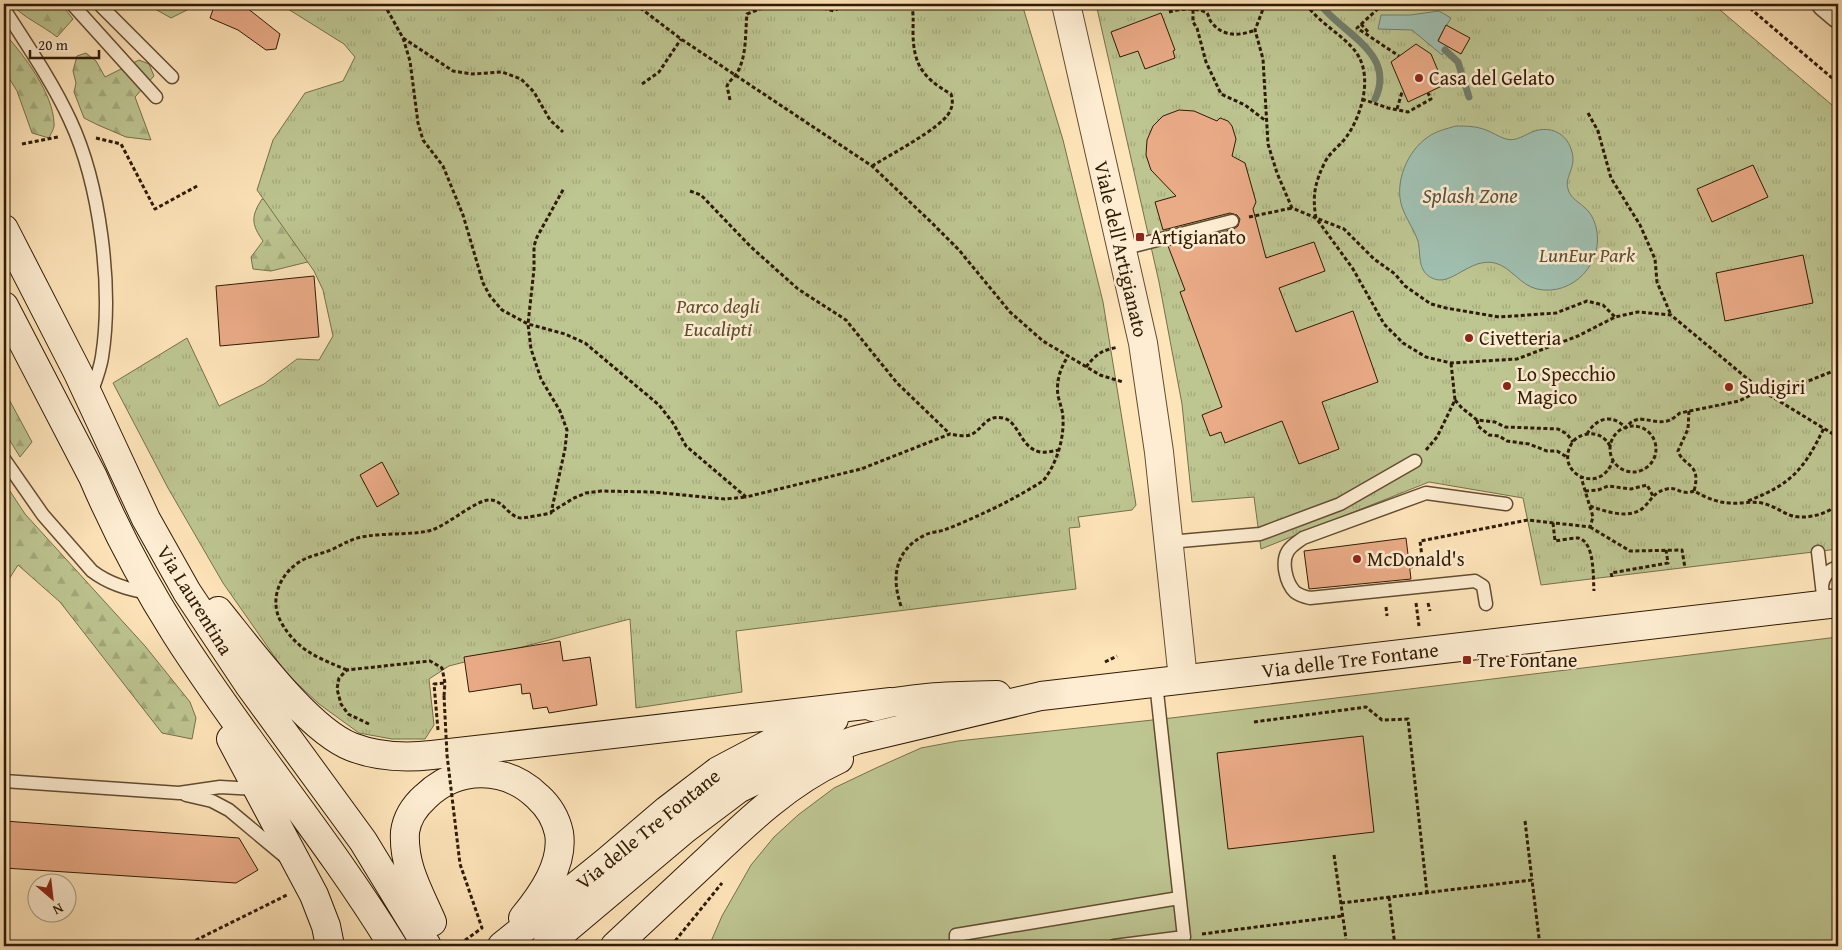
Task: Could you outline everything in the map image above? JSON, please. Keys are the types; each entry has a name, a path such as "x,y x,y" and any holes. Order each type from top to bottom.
{"main road":[{"name":"Viale dell'Artigianato","path":"1066,4 1143,344 1164,496 1184,679"},
{"name":"Via Laurentina","path":"4,229 90,396 146,519 195,605 244,678 363,841 428,946"},
{"name":"Via Laurentina","path":"4,306 105,506 152,594 176,634 233,717 343,869 393,946"},
{"path":"168,559 199,590 300,707 320,726 340,741 362,750 397,756 419,757 891,702"},
{"name":"Via delle Tre Fontane","path":"501,946 599,868 667,810 718,771 747,755 792,735 846,715 891,702 971,696 1040,696 1828,598"},
{"path":"176,634 258,789 296,883 320,907 330,946"},
{"name":"Via delle Tre Fontane","path":"546,946 685,829 738,789 773,771 856,740 1040,696"},
{"path":"614,946 733,836 790,789 836,761 910,728"},
{"path":"442,946 408,868 405,850 407,823 414,809 428,793 457,778 482,773 508,777 532,791 550,810 556,821 559,833 557,859 548,881 533,906 501,946"}],"street":[{"path":"1825,4 1838,15"}],"lane":[{"path":"72,4 156,97"},
{"path":"99,4 172,77"},
{"path":"4,9 43,70 70,120 84,157 92,186 101,239 106,296 105,328 101,359 90,396"},
{"path":"1122,249 1232,221"},
{"path":"4,459 43,515 92,570 100,577 116,585 152,594"},
{"path":"1169,542 1260,534 1340,504 1415,461"},
{"path":"1486,604 1483,586 1475,581 1310,598 1294,591 1287,578 1284,564 1287,553 1294,544 1303,538 1426,493 1506,504"},
{"path":"1818,552 1828,598"},
{"path":"1828,598 1826,575 1830,570 1838,567"},
{"path":"1114,946 1184,937 1156,683"},
{"path":"4,781 179,793 212,801 229,810 296,883"},
{"path":"179,793 220,787 258,789"},
{"path":"956,946 956,935 1179,898"}],"path":[{"path":"384,4 403,38 410,61 418,123 423,140 443,166 463,215 483,283 490,296 502,310 528,324 565,334 585,343 659,405 673,423 686,446 746,497"},
{"path":"635,4 681,39 872,166 959,250 1010,312 1043,341 1100,375 1150,390"},
{"path":"730,100 727,86 729,81 736,76 744,58 747,14 778,4 816,6 834,11 846,4"},
{"path":"872,166 931,130 949,114 953,102 951,94 936,86 921,71 914,46 914,13 911,4"},
{"path":"1167,4 1170,11 1201,10 1206,13 1210,21 1217,28 1226,33 1236,35 1256,30"},
{"path":"1196,4 1193,10 1193,22 1206,62 1221,94 1245,104 1266,121"},
{"path":"1265,4 1256,30 1263,59 1268,144 1292,208"},
{"path":"1306,4 1314,16 1347,42 1360,58 1365,78 1364,100 1348,135 1326,160 1320,175 1313,200 1316,218 1353,269 1384,324 1402,343 1426,357 1451,363 1517,359 1578,336 1615,317 1638,312 1671,315"},
{"path":"1383,4 1357,28 1399,56"},
{"path":"1745,4 1838,83"},
{"path":"403,38 453,71 472,74 502,72 521,79 534,92 550,120 563,132"},
{"path":"642,84 659,72 681,39"},
{"path":"1397,109 1402,92"},
{"path":"1364,100 1408,112 1431,99 1428,93"},
{"path":"1588,113 1598,131 1611,178 1640,225 1651,251 1657,282 1671,315 1761,390 1838,436"},
{"path":"22,144 65,136"},
{"path":"121,144 155,209 198,185"},
{"path":"551,513 565,449 567,430 560,411 541,379 531,349 528,324 534,269 534,246 537,236 564,188"},
{"path":"690,191 701,195 751,246 798,289 846,320 897,383 950,434 970,435 988,420 996,417 1005,418 1012,423 1030,448 1040,452 1060,450"},
{"path":"1232,221 1292,208 1344,229 1374,259 1395,274 1405,286 1431,304 1446,308 1500,317 1556,312 1587,301 1604,305 1615,317"},
{"path":"1086,367 1095,355 1103,350 1143,344"},
{"path":"901,606 896,589 896,572 902,556 912,543 927,534 944,530 987,512 1043,481 1048,474 1060,450 1063,419 1057,382 1060,369 1068,356"},
{"path":"1415,461 1437,437 1455,400 1451,363"},
{"path":"1587,434 1592,426 1603,419 1616,419 1626,428 1636,427 1645,430 1656,444 1656,453 1648,467 1641,471 1632,472 1624,470 1613,459 1612,441 1617,433 1626,428 1632,421 1637,419 1666,421 1680,413 1739,401 1761,390 1811,380 1838,369"},
{"path":"1455,400 1477,420 1495,422 1505,427 1558,429 1567,434 1573,442"},
{"path":"1689,411 1688,429 1678,451 1679,456 1693,468 1696,480 1694,491"},
{"path":"1477,420 1478,426 1489,435 1498,436 1507,441 1529,444 1547,452 1557,451 1567,457"},
{"path":"1747,502 1786,483 1799,470 1812,452 1824,428"},
{"path":"1611,447 1602,437 1593,433 1583,434 1573,442 1567,457 1569,465 1574,472 1581,477 1589,479 1598,478 1605,474 1610,468 1613,459"},
{"path":"457,946 482,928 460,864 447,755 445,683 442,668 430,661 347,670 317,657 298,645 289,636 279,618 275,604 276,590 289,571 299,561 331,550 352,539 431,530 450,522 477,503 488,500 500,502 521,518 551,513 574,498 586,493 601,491 652,492 725,499 746,497 861,469 950,434"},
{"path":"1581,477 1593,517 1590,527"},
{"path":"1585,491 1598,490 1608,486 1630,489 1647,485 1653,496"},
{"path":"1590,506 1610,513 1636,512 1644,507 1653,496 1672,488 1683,494 1694,491 1709,499 1730,504 1747,502 1764,504 1788,514 1804,517 1824,513 1838,504"},
{"path":"1410,567 1423,565 1420,541 1528,520 1590,527 1630,552 1682,550 1685,568"},
{"path":"1553,523 1555,541 1579,538 1587,542 1590,549 1594,591"},
{"path":"1612,577 1612,573 1668,564 1666,550"},
{"path":"1415,600 1420,632"},
{"path":"347,670 339,678 336,689 341,704 348,714 372,726"},
{"path":"436,736 436,730 440,729 434,684 445,683"},
{"path":"1254,722 1366,707 1382,720 1408,719 1427,893"},
{"path":"445,740 471,738 476,750"},
{"path":"1525,821 1540,946"},
{"path":"1334,855 1346,939"},
{"path":"671,946 728,876"},
{"path":"1341,903 1532,880"},
{"path":"184,946 296,883"},
{"path":"1389,897 1395,946"},
{"path":"1184,937 1342,916"},
{"path":"1738,946 1751,946"}],"green space":[{"path":"11,4 61,4 73,19 57,37"},
{"path":"146,4 189,4 187,10 171,18"},
{"name":"Parco degli Eucalipti","path":"280,4 1022,4 1063,140 1103,302 1136,505 1132,510 1078,517 1080,527 1069,528 1076,589 736,631 742,692 636,708 630,619 449,666 429,679 434,725 425,739 392,739 359,733 319,704 286,673 223,583 168,488 113,383 187,338 219,406 264,384 297,359 319,360 333,336 323,290 314,271 257,190 273,140 305,93 343,81 355,57 344,44"},
{"name":"LunEur Park","path":"1096,4 1713,4 1838,110 1838,549 1541,585 1523,498 1429,482 1261,549 1254,497 1192,502 1182,404 1159,282"},
{"path":"4,33 28,63 49,99 54,125 49,138 32,133 17,91 4,70"},
{"path":"86,53 96,61 105,77 139,60 149,64 154,76 135,97 151,140 126,137 84,118 74,92 76,83 73,71 77,56"},
{"path":"262,199 277,202 340,254 271,271 253,269 251,257 263,241 256,230 254,220 254,215"},
{"path":"4,390 32,442 20,457 4,431"},
{"path":"4,482 25,514 145,646 190,702 196,718 192,739 162,733 60,602 18,565 4,587"},
{"path":"1838,637 1838,946 709,946 722,916 751,865 774,837 798,815 834,788 921,748 958,741 1171,718"}],"water":[{"path":"1439,11 1451,18 1438,40 1448,46 1442,55 1412,30 1378,29 1381,15 1410,15"},
{"name":"Splash Zone","path":"1456,126 1478,128 1510,140 1546,129 1557,132 1569,143 1573,161 1567,184 1568,189 1592,217 1598,240 1596,253 1591,264 1574,282 1563,288 1537,289 1526,284 1501,265 1486,262 1477,264 1446,279 1439,280 1427,275 1420,262 1418,241 1402,207 1400,198 1401,178 1408,159 1421,143 1434,133"}],"building":[{"path":"215,4 242,4 280,34 276,49 266,50 238,30 210,18"},
{"path":"1161,13 1175,50 1173,51 1175,58 1145,69 1138,51 1120,57 1111,32"},
{"path":"1446,25 1470,38 1461,54 1438,41"},
{"name":"Casa del Gelato","path":"1416,44 1431,54 1444,85 1408,102 1391,62"},
{"path":"1179,110 1194,111 1217,121 1220,118 1228,121 1232,126 1236,139 1232,156 1245,163 1256,202 1253,209 1266,258 1314,242 1325,271 1279,288 1296,332 1353,311 1378,382 1322,402 1339,449 1299,464 1282,421 1225,443 1221,432 1210,436 1202,415 1222,407 1180,292 1185,290 1168,246 1234,229 1238,226 1240,219 1237,215 1230,213 1163,230 1155,202 1176,196 1151,170 1146,155 1147,140 1153,126 1163,116"},
{"path":"1753,165 1768,197 1712,222 1697,189"},
{"path":"1803,255 1813,303 1725,321 1716,273"},
{"path":"314,276 319,337 220,346 216,286"},
{"path":"382,462 399,494 377,507 360,475"},
{"name":"McDonald's","path":"1406,538 1411,579 1309,589 1304,551"},
{"path":"560,641 563,661 590,657 597,705 549,713 547,707 533,709 530,693 522,694 521,684 469,692 464,657"},
{"path":"1363,736 1374,832 1228,849 1217,753"},
{"path":"4,821 239,838 258,870 236,883 4,868"}],"waterway":[{"path":"1320,4 1329,15 1364,45 1373,56 1379,69 1380,83 1375,99"},
{"path":"1445,50 1458,62 1469,97"}],"place":[{"name":"Casa del Gelato","path":"1419,78"},
{"name":"Artigianato","path":"1140,237"},
{"name":"Civetteria","path":"1469,338"},
{"name":"Lo Specchio Magico","path":"1507,386"},
{"name":"Sudigiri","path":"1729,387"},
{"name":"McDonald's","path":"1357,559"},
{"name":"Tre Fontane","path":"1467,660"}]}
